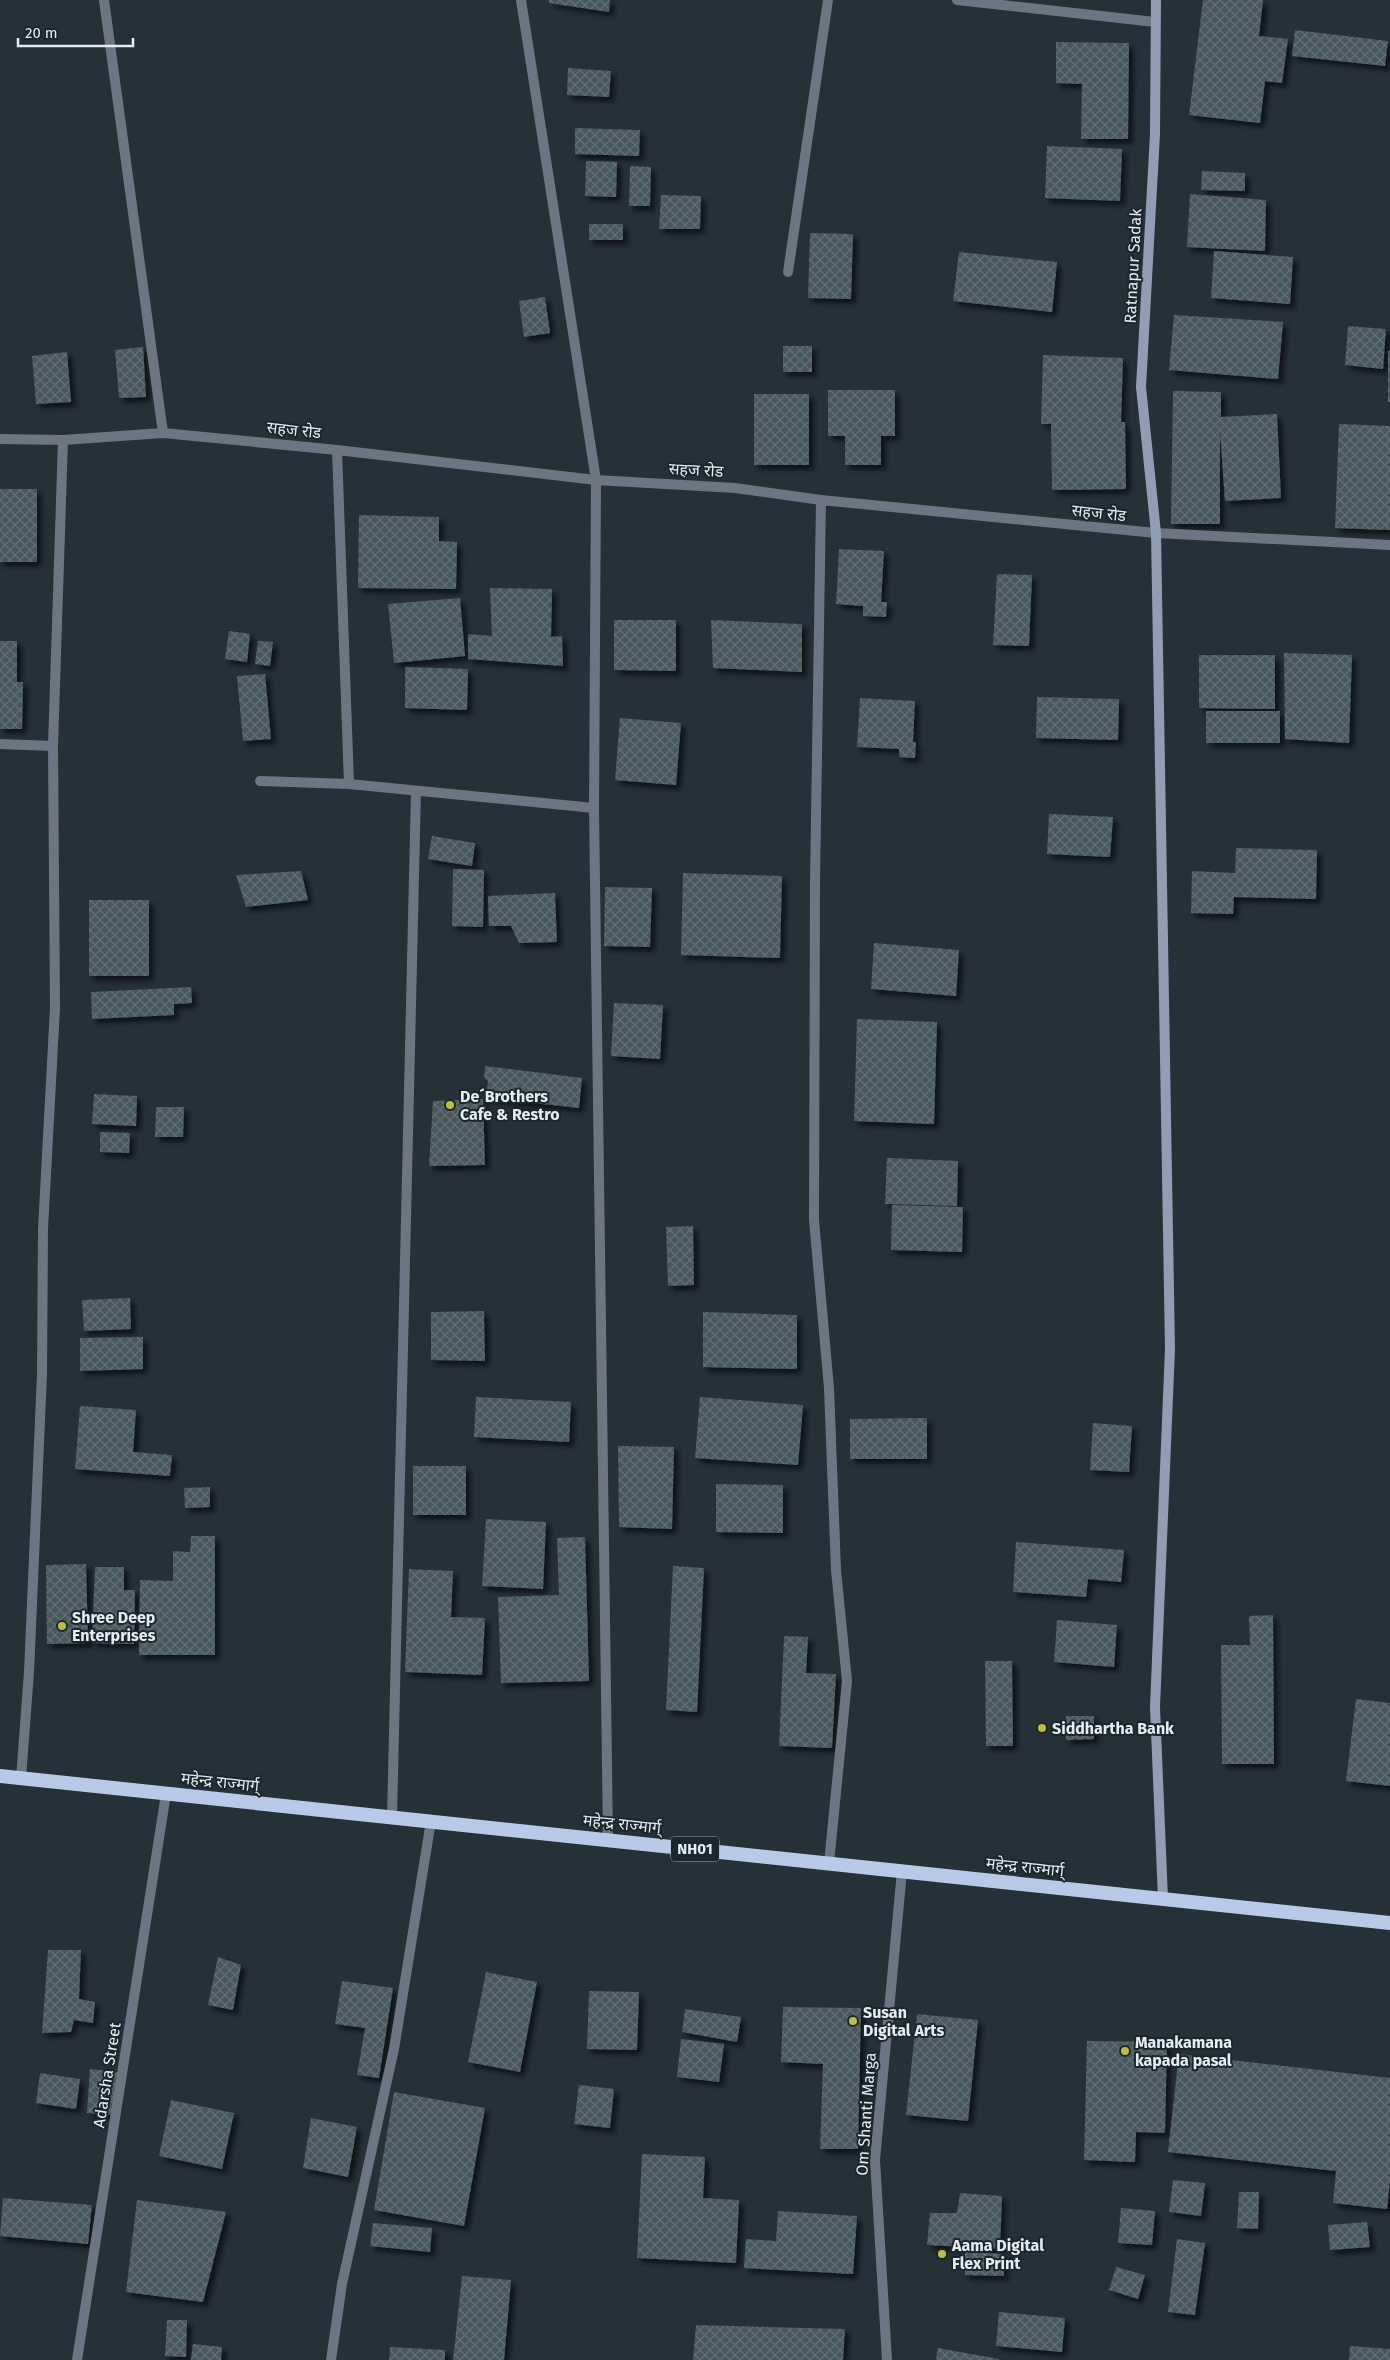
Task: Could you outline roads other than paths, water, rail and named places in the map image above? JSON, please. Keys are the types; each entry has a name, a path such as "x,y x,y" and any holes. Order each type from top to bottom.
{"highway":[{"name":"महेन्द्र राज्मार्ग्","path":"0,1776 1390,1923"}],"main road":[{"name":"Ratnapur Sadak","path":"1156,0 1155,134 1141,388 1156,534 1170,1349 1155,1706 1163,1899"}],"street":[{"path":"104,0 163,433"},
{"path":"521,0 596,480 594,808 608,1840"},
{"path":"788,272 828,0"},
{"path":"957,0 1155,22"},
{"name":"सहज रोड","path":"0,439 62,440 163,433 337,450 596,480 735,488 820,500 1156,534 1390,545"},
{"path":"22,1778 29,1672 42,1374 43,1229 55,1008 53,746 62,440"},
{"path":"337,450 349,784"},
{"path":"820,500 815,892 814,1220 829,1388 836,1570 847,1681 829,1863"},
{"path":"0,744 53,746"},
{"path":"260,781 349,784 594,808"},
{"path":"392,1818 416,791"},
{"name":"Adarsha Street","path":"77,2360 166,1794"},
{"path":"331,2360 342,2284 394,2049 431,1822"},
{"name":"Om Shanti Marga","path":"887,2360 875,2160 902,1871"}],"place":[{"name":"De´Brothers Cafe & Restro","path":"450,1105"},
{"name":"Shree Deep Enterprises","path":"62,1626"},
{"name":"Siddhartha Bank","path":"1042,1728"},
{"name":"Susan Digital Arts","path":"853,2021"},
{"name":"Manakamana kapada pasal","path":"1125,2051"},
{"name":"Aama Digital Flex Print","path":"942,2254"}]}
